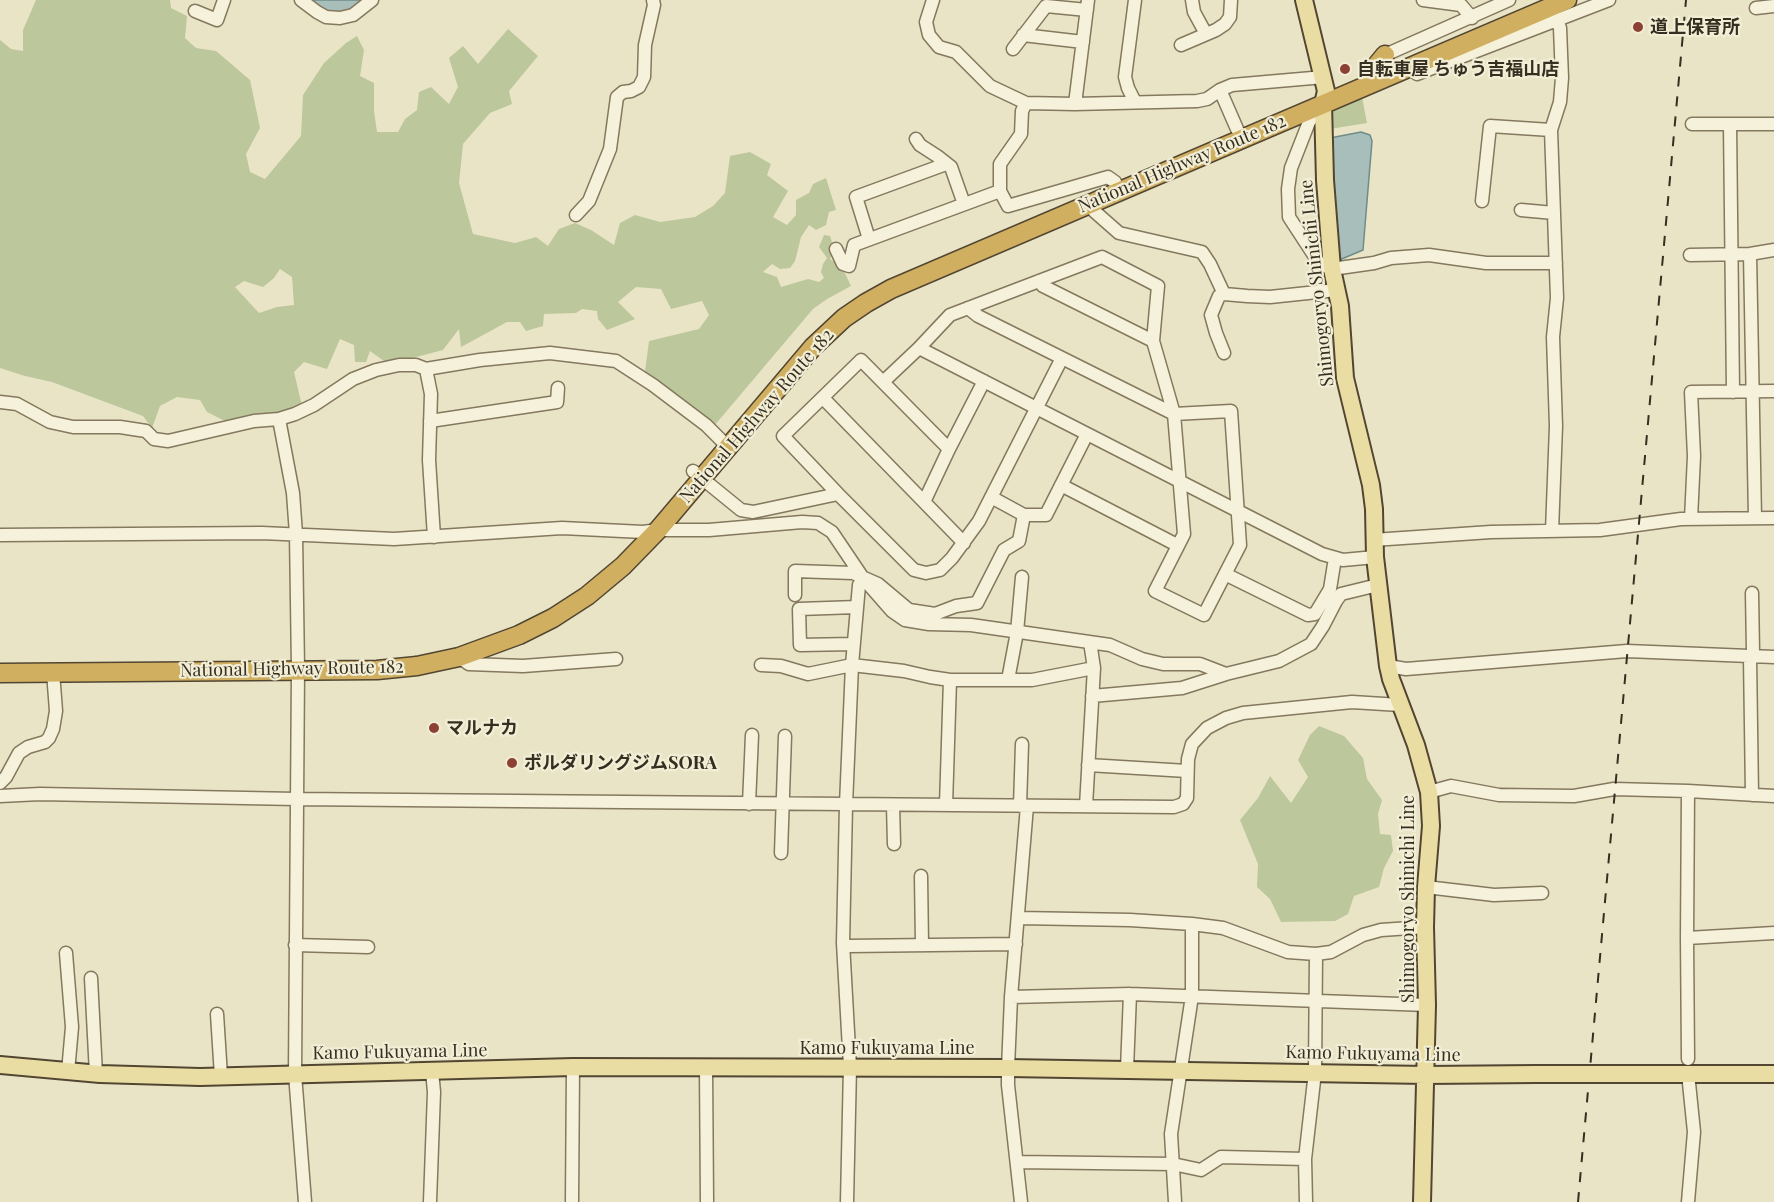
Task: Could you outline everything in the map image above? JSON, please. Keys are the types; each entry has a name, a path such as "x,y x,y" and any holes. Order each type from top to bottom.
{"highway":[{"name":"National Highway Route 182","path":"1377,75 1538,0"},
{"name":"National Highway Route 182","path":"0,662 298,664 377,670 417,666 459,657 519,635 553,618 587,596 622,566 724,443 813,347 844,318 866,303 891,289 1090,204 1117,186 1324,90 1377,75 1567,0"},
{"path":"1385,55 1377,75 1417,74"},
{"name":"National Highway Route 182","path":"724,443 806,338 841,306 862,292 1117,186 1324,90"},
{"name":"National Highway Route 182","path":"0,673 298,664 407,656 442,650 479,640 512,627 546,609 579,589 650,531"}],"main road":[{"name":"Shimogoryo Shinichi Line","path":"1304,0 1324,90 1325,180 1332,269 1340,306 1345,378 1371,485 1374,509 1374,548 1388,666 1416,745 1429,792 1431,826 1425,927 1427,1005 1422,1202"},
{"name":"Kamo Fukuyama Line","path":"0,1065 96,1074 221,1076 573,1068 850,1067 1426,1075 1536,1074 1682,1078 1774,1074"}],"street":[{"path":"195,11 217,20 224,0"},
{"path":"301,0 326,17 340,18 353,15 372,0"},
{"path":"576,215 589,201 610,148 617,97 623,92 639,87 644,76 645,45 654,5 653,0"},
{"path":"933,0 926,22 929,35 939,47 956,52 990,86 1026,103 1197,101 1208,99 1232,85 1324,90 1291,168 1288,189 1289,217 1319,264 1332,269 1391,258 1429,255 1486,263 1556,263"},
{"path":"1135,0 1125,78 1135,102"},
{"path":"1192,0 1194,12 1206,34"},
{"path":"1181,45 1225,24 1230,17 1231,0"},
{"path":"1423,0 1461,5 1472,18"},
{"path":"1385,55 1509,0"},
{"path":"1417,74 1555,16 1610,0"},
{"path":"1013,49 1046,6 1087,5 1075,104"},
{"path":"1756,8 1774,6"},
{"path":"1552,531 1556,426 1553,337 1557,298 1551,129 1560,102 1562,78 1560,28 1555,16"},
{"path":"1023,35 1083,42"},
{"path":"1220,90 1237,129"},
{"path":"1026,103 1022,111 1021,134 1000,164 1000,191 1008,206 1108,177 1117,186"},
{"path":"1692,124 1774,124"},
{"path":"1730,124 1733,392"},
{"path":"1482,201 1490,126 1551,129"},
{"path":"916,139 920,146 951,167 964,204"},
{"path":"869,239 856,197 946,164"},
{"path":"836,249 843,264 849,266 854,244 1000,191"},
{"path":"1090,204 1094,211 1119,233 1202,252 1224,294"},
{"path":"1521,210 1554,213"},
{"path":"1690,255 1750,254 1774,250"},
{"path":"1750,254 1755,518"},
{"path":"883,382 950,315 968,308 1102,257 1158,286 1153,341 1174,414 1184,534 1155,591 1204,615 1240,545 1231,411 1174,414 978,316 968,308"},
{"path":"1039,281 1042,286 1153,341"},
{"path":"1224,353 1212,315 1219,296 1224,294 1270,297 1336,290"},
{"path":"919,348 1322,554 1343,560 1374,548 1491,532 1600,530 1690,519 1774,518"},
{"path":"0,402 18,404 50,422 73,427 147,431 154,439 168,441 295,414 314,405 353,379 376,370 399,365 417,365 426,369 480,360 550,353 616,361 654,385 706,425 724,443"},
{"path":"949,448 861,360 783,436 914,570 926,573 940,570 964,543 979,521 1062,358"},
{"path":"426,369 431,393 429,460 434,537"},
{"path":"924,502 984,381"},
{"path":"430,421 557,402 558,388"},
{"path":"1690,519 1694,456 1691,392 1774,391"},
{"path":"823,398 964,543"},
{"path":"279,419 293,493 296,534 298,664 295,1074 305,1202"},
{"path":"992,497 1024,515 1046,515 1087,434"},
{"path":"697,474 741,510 753,512 838,494"},
{"path":"1061,485 1177,545"},
{"path":"795,595 795,571 853,573 878,584 909,610 935,614 956,606 977,603 1004,550 1019,541 1024,515"},
{"path":"0,535 262,532 377,538 434,537 562,528 650,531 709,530 818,523 832,531 863,578 892,611 904,620 929,624 970,625 1110,645 1142,659 1163,664 1200,664 1226,674"},
{"path":"1225,574 1308,615 1316,614 1330,589 1335,558"},
{"path":"1008,680 1017,632 1022,577"},
{"path":"847,1202 850,1067 843,944 846,805 852,665 859,585 863,578"},
{"path":"1092,696 1182,688 1279,661 1311,644 1341,594 1378,585"},
{"path":"1752,592 1753,652 1750,657 1752,795"},
{"path":"854,644 800,645 799,609 857,607"},
{"path":"1086,806 1094,668 1090,642"},
{"path":"1388,666 1406,669 1628,651 1774,657"},
{"path":"459,657 469,664 523,666 616,659"},
{"path":"761,664 781,666 808,674 852,665 904,671 930,678 950,680 1032,680 1094,668"},
{"path":"0,783 6,777 19,753 49,738 56,711 53,672"},
{"path":"946,806 950,680"},
{"path":"0,796 76,794 296,799 1174,807 1183,804 1187,798 1188,759 1192,744 1207,728 1226,718 1243,713 1352,702 1400,705"},
{"path":"749,804 752,735"},
{"path":"781,853 785,736"},
{"path":"1021,1202 1008,1068 1023,806 1022,744"},
{"path":"1088,765 1187,771"},
{"path":"1429,792 1451,786 1499,795 1574,796 1614,789 1774,796"},
{"path":"1688,791 1688,1059"},
{"path":"893,805 894,844"},
{"path":"921,876 922,945"},
{"path":"1426,887 1494,895 1542,893"},
{"path":"1018,918 1130,920 1192,924 1222,928 1288,952 1316,954 1331,952 1364,935 1381,930 1425,927"},
{"path":"1175,1202 1171,1134 1192,996 1192,924"},
{"path":"1687,938 1774,933"},
{"path":"843,944 848,946 1016,944"},
{"path":"296,945 368,947"},
{"path":"66,953 72,1027 68,1072"},
{"path":"1306,1202 1305,1159 1315,1072 1316,954"},
{"path":"91,978 96,1074"},
{"path":"1011,997 1130,994 1427,1005"},
{"path":"1127,1070 1130,994"},
{"path":"217,1014 221,1076"},
{"path":"572,1202 573,1068"},
{"path":"706,1068 707,1202"},
{"path":"430,1202 434,1092 432,1071"},
{"path":"1682,1078 1694,1132 1688,1202"},
{"path":"1017,1162 1173,1164 1202,1170 1221,1157 1305,1159"}],"green space":[{"path":"36,0 170,0 171,8 187,16 185,38 196,48 216,51 250,80 260,128 246,154 250,172 265,179 301,136 303,95 324,63 357,36 364,50 360,76 374,83 377,132 398,132 405,119 417,110 419,92 431,87 449,104 458,87 449,58 463,46 478,64 508,29 538,56 509,91 512,104 490,113 463,144 459,183 473,234 515,243 536,237 548,246 559,229 575,223 614,245 620,223 635,215 660,222 695,217 713,206 725,193 730,156 750,152 771,164 767,175 788,191 773,217 787,225 796,215 796,200 809,193 813,184 826,178 836,210 829,212 826,225 816,230 809,225 801,237 795,261 790,268 780,269 772,264 763,272 777,277 781,287 808,279 819,282 824,278 821,272 827,258 819,247 824,235 830,236 834,248 830,259 842,267 851,286 813,309 714,426 644,379 649,341 699,329 709,315 702,301 671,309 661,289 636,287 618,302 635,319 607,330 598,319 597,311 582,309 576,313 544,314 543,326 526,331 520,322 507,322 461,347 459,329 443,350 401,361 384,361 370,351 366,362 355,362 354,345 340,339 327,369 304,362 294,372 302,406 275,417 229,423 207,412 200,400 177,397 160,406 152,428 143,416 52,382 0,368 0,40 11,49 23,51 23,30","holes":["280,269 292,277 294,305 277,307 259,313 235,287 244,281 263,287 274,278"]},
{"path":"1362,97 1367,123 1330,129 1330,117 1335,109"},
{"path":"1319,726 1344,736 1363,758 1367,779 1382,800 1378,814 1380,834 1391,835 1393,851 1384,868 1379,887 1354,896 1348,914 1335,921 1281,922 1270,899 1257,887 1258,864 1240,820 1258,798 1270,776 1291,803 1308,777 1298,760 1310,735"}],"water":[{"path":"308,0 365,0 343,14 321,11"},
{"path":"1361,132 1370,135 1372,141 1363,250 1337,261 1330,138"}],"railway":[{"path":"1578,1202 1686,0"}],"place":[{"name":"道上保育所","path":"1638,27"},
{"name":"自転車屋 ちゅう吉福山店","path":"1345,69"},
{"name":"マルナカ","path":"434,728"},
{"name":"ボルダリングジムSORA","path":"512,763"}]}
